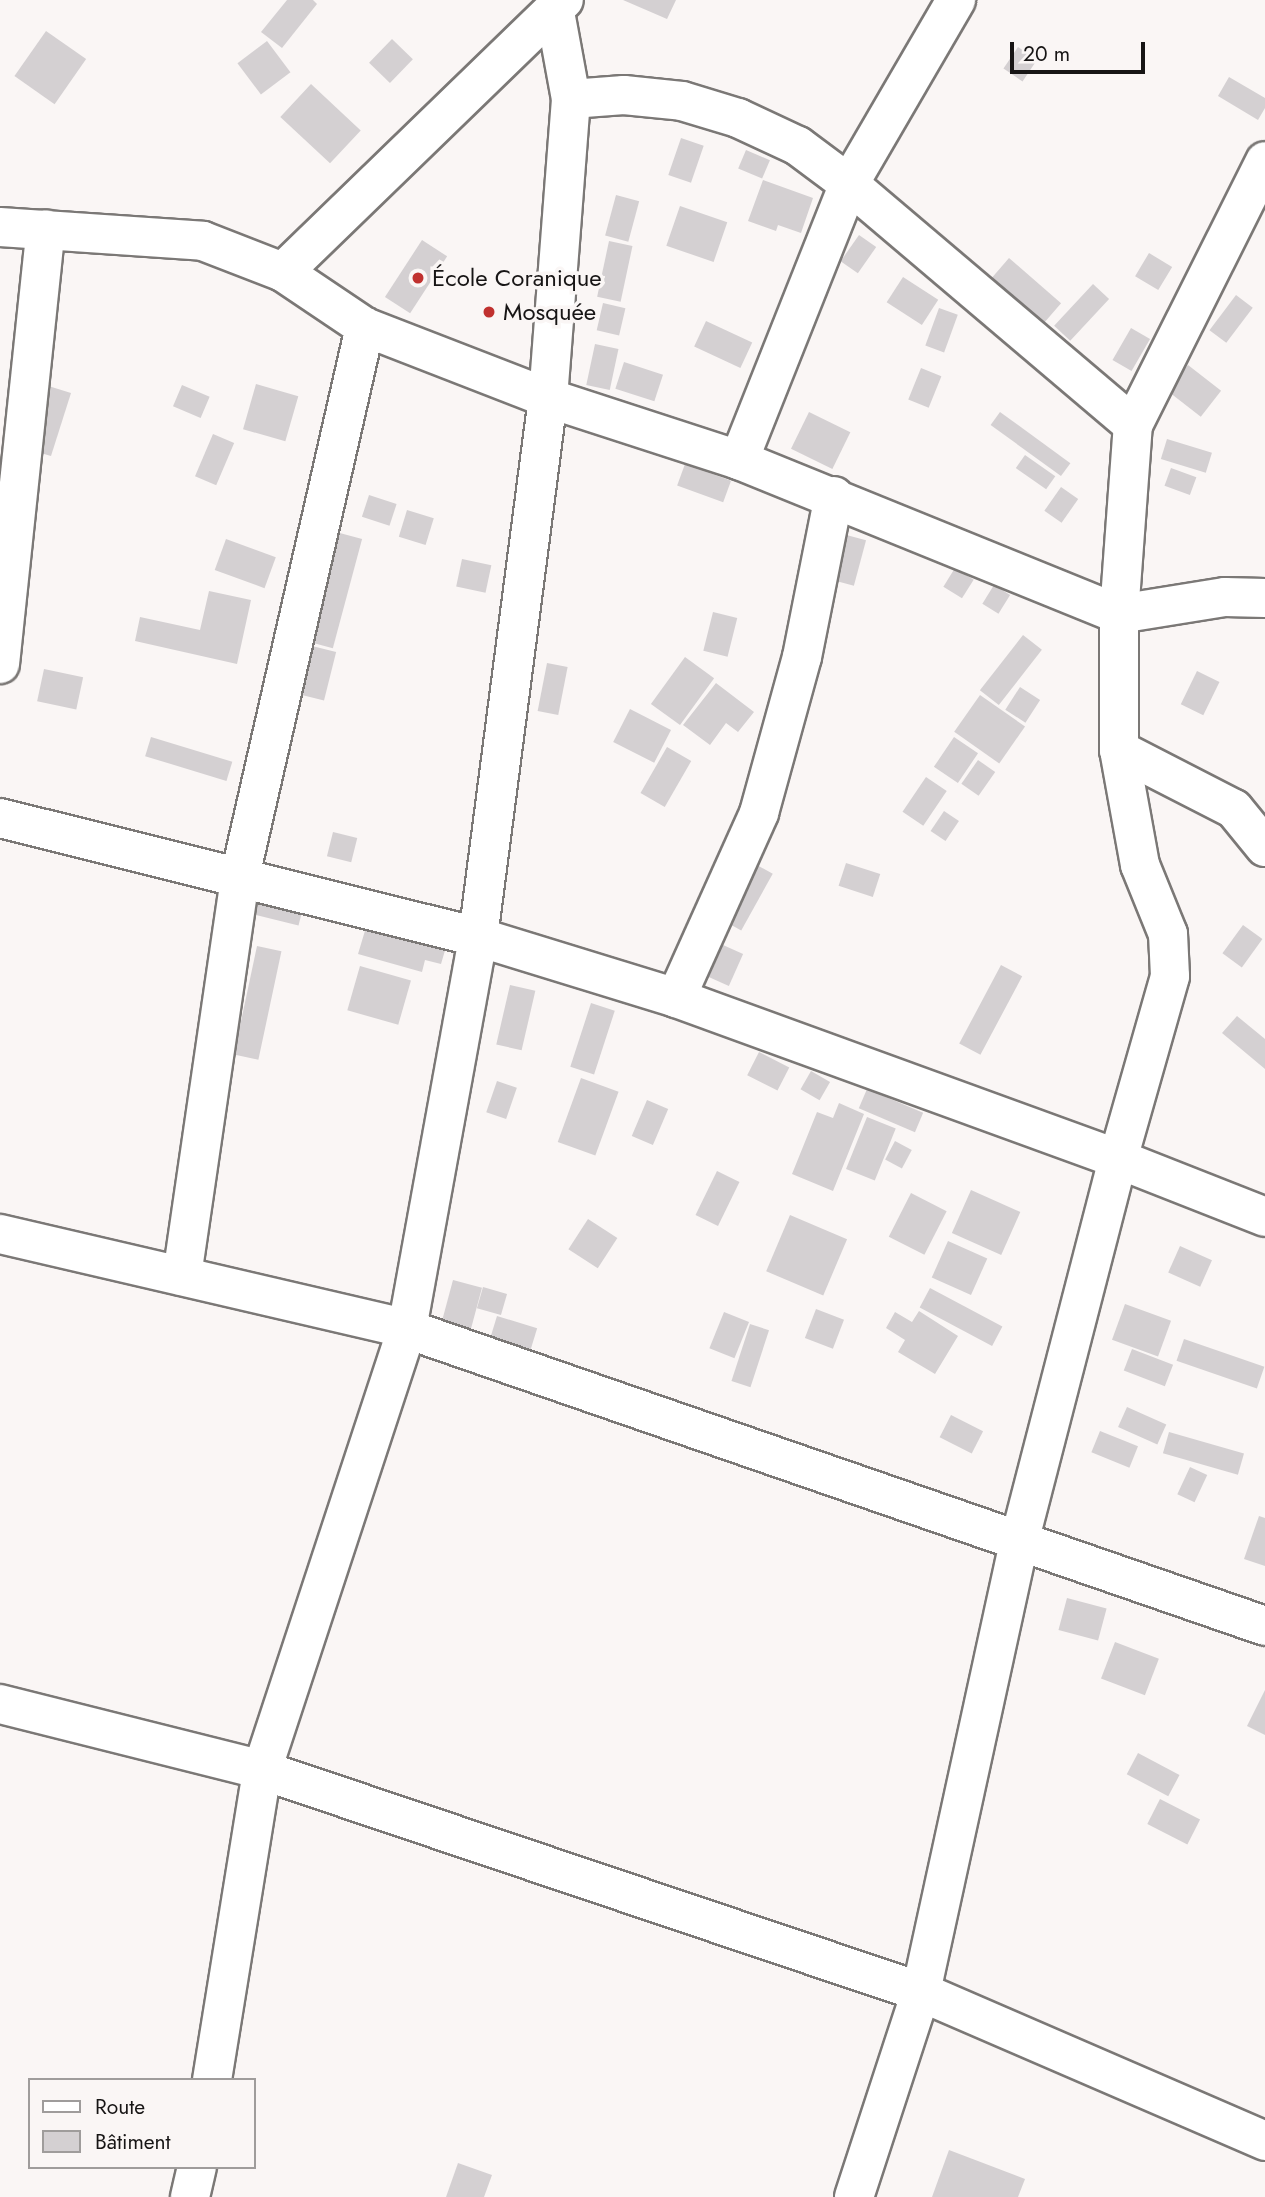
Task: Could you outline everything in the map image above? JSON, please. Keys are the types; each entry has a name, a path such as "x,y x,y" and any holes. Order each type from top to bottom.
{"street":[{"path":"739,460 849,184 956,0"},
{"path":"212,2078 262,1770 407,1329 478,937 548,398 571,99 558,4"},
{"path":"283,272 558,4"},
{"path":"571,99 624,95 682,101 738,118 798,146 849,184 1133,425"},
{"path":"854,2197 921,1992 1018,1542 1118,1159 1170,976 1168,934 1139,865 1119,750 1119,614 1133,425 1265,161"},
{"path":"0,227 202,241 283,272 365,327 548,398 739,460 834,496 1119,614 1225,597 1265,598"},
{"path":"0,664 47,229"},
{"path":"182,1276 240,876 365,327"},
{"path":"676,998 759,813 802,657 834,496"},
{"path":"1119,750 1234,809 1265,847"},
{"path":"0,818 478,937 676,998 1118,1159 1265,1217"},
{"path":"0,1234 407,1329 1265,1626"},
{"path":"0,1704 262,1770 921,1992 1265,2141"},
{"path":"190,2197 197,2169"}],"building":[{"path":"287,0 313,0 317,4 282,48 261,32"},
{"path":"623,0 676,0 667,19"},
{"path":"46,31 86,59 55,104 14,76"},
{"path":"392,39 413,59 390,83 369,63"},
{"path":"267,41 290,72 261,94 237,63"},
{"path":"1018,47 1037,60 1023,81 1003,69"},
{"path":"1229,77 1265,98 1265,108 1258,120 1218,96"},
{"path":"311,84 361,130 330,163 280,117"},
{"path":"681,138 704,146 691,183 668,175"},
{"path":"746,150 770,160 762,179 738,168"},
{"path":"763,180 813,198 801,233 778,225 776,231 748,221"},
{"path":"616,195 639,201 628,242 605,236"},
{"path":"680,206 727,222 714,262 666,246"},
{"path":"859,235 876,247 858,273 841,261"},
{"name":"École Coranique","path":"422,240 447,256 410,313 385,297"},
{"path":"609,241 632,246 621,302 597,297"},
{"path":"1149,253 1172,267 1158,290 1135,276"},
{"path":"1009,258 1061,303 1041,326 989,281"},
{"path":"903,277 938,300 922,325 887,302"},
{"path":"1093,284 1109,299 1070,341 1054,326"},
{"path":"1236,295 1253,308 1226,343 1210,330"},
{"path":"603,303 625,308 619,335 597,330"},
{"path":"939,308 958,315 944,352 925,346"},
{"path":"706,321 752,343 740,368 694,346"},
{"path":"1131,328 1150,339 1132,371 1112,360"},
{"path":"595,344 618,349 610,390 586,385"},
{"path":"624,362 663,375 654,401 615,389"},
{"path":"1188,365 1221,391 1201,417 1168,391"},
{"path":"921,368 941,376 929,408 908,400"},
{"path":"42,384 71,393 51,456 27,449"},
{"path":"256,384 298,396 285,441 243,429"},
{"path":"182,385 210,397 201,418 173,406"},
{"path":"809,412 850,432 832,469 791,449"},
{"path":"1000,412 1070,463 1061,476 991,425"},
{"path":"213,434 234,443 216,485 195,476"},
{"path":"1167,439 1212,453 1206,473 1161,459"},
{"path":"1025,455 1055,476 1046,489 1016,468"},
{"path":"685,464 731,481 723,502 677,486"},
{"path":"1171,468 1196,477 1190,495 1165,486"},
{"path":"1061,487 1078,499 1062,523 1044,511"},
{"path":"369,495 397,504 389,526 362,517"},
{"path":"407,510 434,518 426,545 399,537"},
{"path":"336,532 362,539 333,648 307,641"},
{"path":"839,533 866,540 854,586 827,578"},
{"path":"226,539 276,557 265,588 215,570"},
{"path":"462,559 491,565 486,593 456,586"},
{"path":"955,568 974,580 962,598 943,587"},
{"path":"994,585 1010,595 998,614 982,604"},
{"path":"209,591 251,600 237,664 135,641 140,617 200,630"},
{"path":"713,612 737,618 728,657 703,651"},
{"path":"1023,635 1042,650 999,705 980,690"},
{"path":"308,645 336,652 324,701 296,694"},
{"path":"685,657 714,678 680,725 651,704"},
{"path":"547,663 568,667 558,715 538,711"},
{"path":"44,669 83,677 76,710 37,701"},
{"path":"1197,671 1219,682 1203,715 1181,704"},
{"path":"716,683 754,712 738,732 726,723 710,745 683,725"},
{"path":"1020,687 1040,700 1025,723 1005,710"},
{"path":"980,695 1025,727 999,763 954,732"},
{"path":"630,709 671,730 654,763 613,742"},
{"path":"151,737 232,762 226,781 145,756"},
{"path":"954,737 978,753 958,783 934,767"},
{"path":"667,747 691,761 665,807 640,793"},
{"path":"978,760 995,772 979,796 961,784"},
{"path":"926,777 947,791 923,826 903,812"},
{"path":"944,811 959,821 946,841 931,831"},
{"path":"333,832 357,838 351,862 327,856"},
{"path":"846,863 880,874 873,897 839,886"},
{"path":"757,865 773,874 741,931 725,922"},
{"path":"258,898 303,909 299,926 254,914"},
{"path":"367,924 446,947 441,964 425,960 422,972 358,954"},
{"path":"1243,925 1262,939 1242,967 1222,953"},
{"path":"723,945 743,954 729,986 709,977"},
{"path":"257,946 281,951 258,1060 234,1055"},
{"path":"1001,965 1022,976 980,1055 959,1044"},
{"path":"360,966 411,981 398,1025 347,1010"},
{"path":"510,985 535,991 522,1050 496,1044"},
{"path":"591,1003 615,1011 594,1074 570,1067"},
{"path":"1237,1016 1265,1039 1265,1069 1222,1033"},
{"path":"759,1052 789,1067 777,1091 747,1075"},
{"path":"811,1071 830,1082 820,1100 800,1089"},
{"path":"581,1078 619,1092 595,1156 558,1142"},
{"path":"497,1081 517,1088 506,1119 486,1112"},
{"path":"867,1089 923,1113 915,1132 859,1108"},
{"path":"647,1100 668,1109 653,1145 632,1136"},
{"path":"839,1103 864,1114 833,1191 792,1174 817,1112 833,1118"},
{"path":"867,1117 896,1129 875,1181 846,1169"},
{"path":"895,1141 912,1150 902,1168 885,1160"},
{"path":"717,1171 739,1182 718,1226 696,1215"},
{"path":"971,1190 1020,1212 1001,1255 952,1233"},
{"path":"911,1193 947,1211 924,1255 889,1237"},
{"path":"790,1215 847,1239 823,1295 766,1271"},
{"path":"588,1219 617,1238 598,1268 568,1249"},
{"path":"948,1241 987,1258 971,1295 932,1278"},
{"path":"1180,1246 1212,1260 1200,1287 1168,1272"},
{"path":"453,1280 482,1288 471,1329 442,1322"},
{"path":"483,1287 507,1294 501,1315 477,1308"},
{"path":"930,1288 1002,1326 992,1346 920,1307"},
{"path":"1125,1304 1171,1321 1158,1356 1112,1340"},
{"path":"816,1309 844,1320 833,1349 805,1338"},
{"path":"919,1311 958,1336 935,1374 898,1352 905,1340 886,1328 895,1312 912,1322"},
{"path":"724,1312 749,1322 734,1358 709,1348"},
{"path":"497,1316 537,1328 531,1349 491,1337"},
{"path":"750,1324 769,1330 750,1387 731,1381"},
{"path":"1184,1339 1264,1367 1257,1388 1177,1361"},
{"path":"1132,1349 1173,1365 1165,1386 1124,1370"},
{"path":"1127,1407 1166,1424 1157,1445 1118,1427"},
{"path":"951,1415 983,1431 972,1454 940,1437"},
{"path":"1100,1431 1138,1446 1129,1468 1091,1452"},
{"path":"1169,1432 1244,1453 1238,1475 1163,1453"},
{"path":"1190,1467 1207,1475 1195,1502 1177,1494"},
{"path":"1259,1516 1265,1518 1265,1566 1244,1559"},
{"path":"1067,1598 1107,1609 1098,1640 1058,1630"},
{"path":"1115,1642 1159,1659 1145,1695 1101,1678"},
{"path":"1265,1690 1265,1735 1247,1726"},
{"path":"1138,1753 1179,1775 1168,1796 1127,1774"},
{"path":"1160,1799 1200,1819 1187,1844 1147,1824"},
{"path":"949,2150 1025,2179 1018,2197 932,2197"},
{"path":"458,2163 492,2175 484,2197 446,2197"}],"place":[{"name":"École Coranique","path":"418,278"},
{"name":"Mosquée","path":"489,312"}]}
